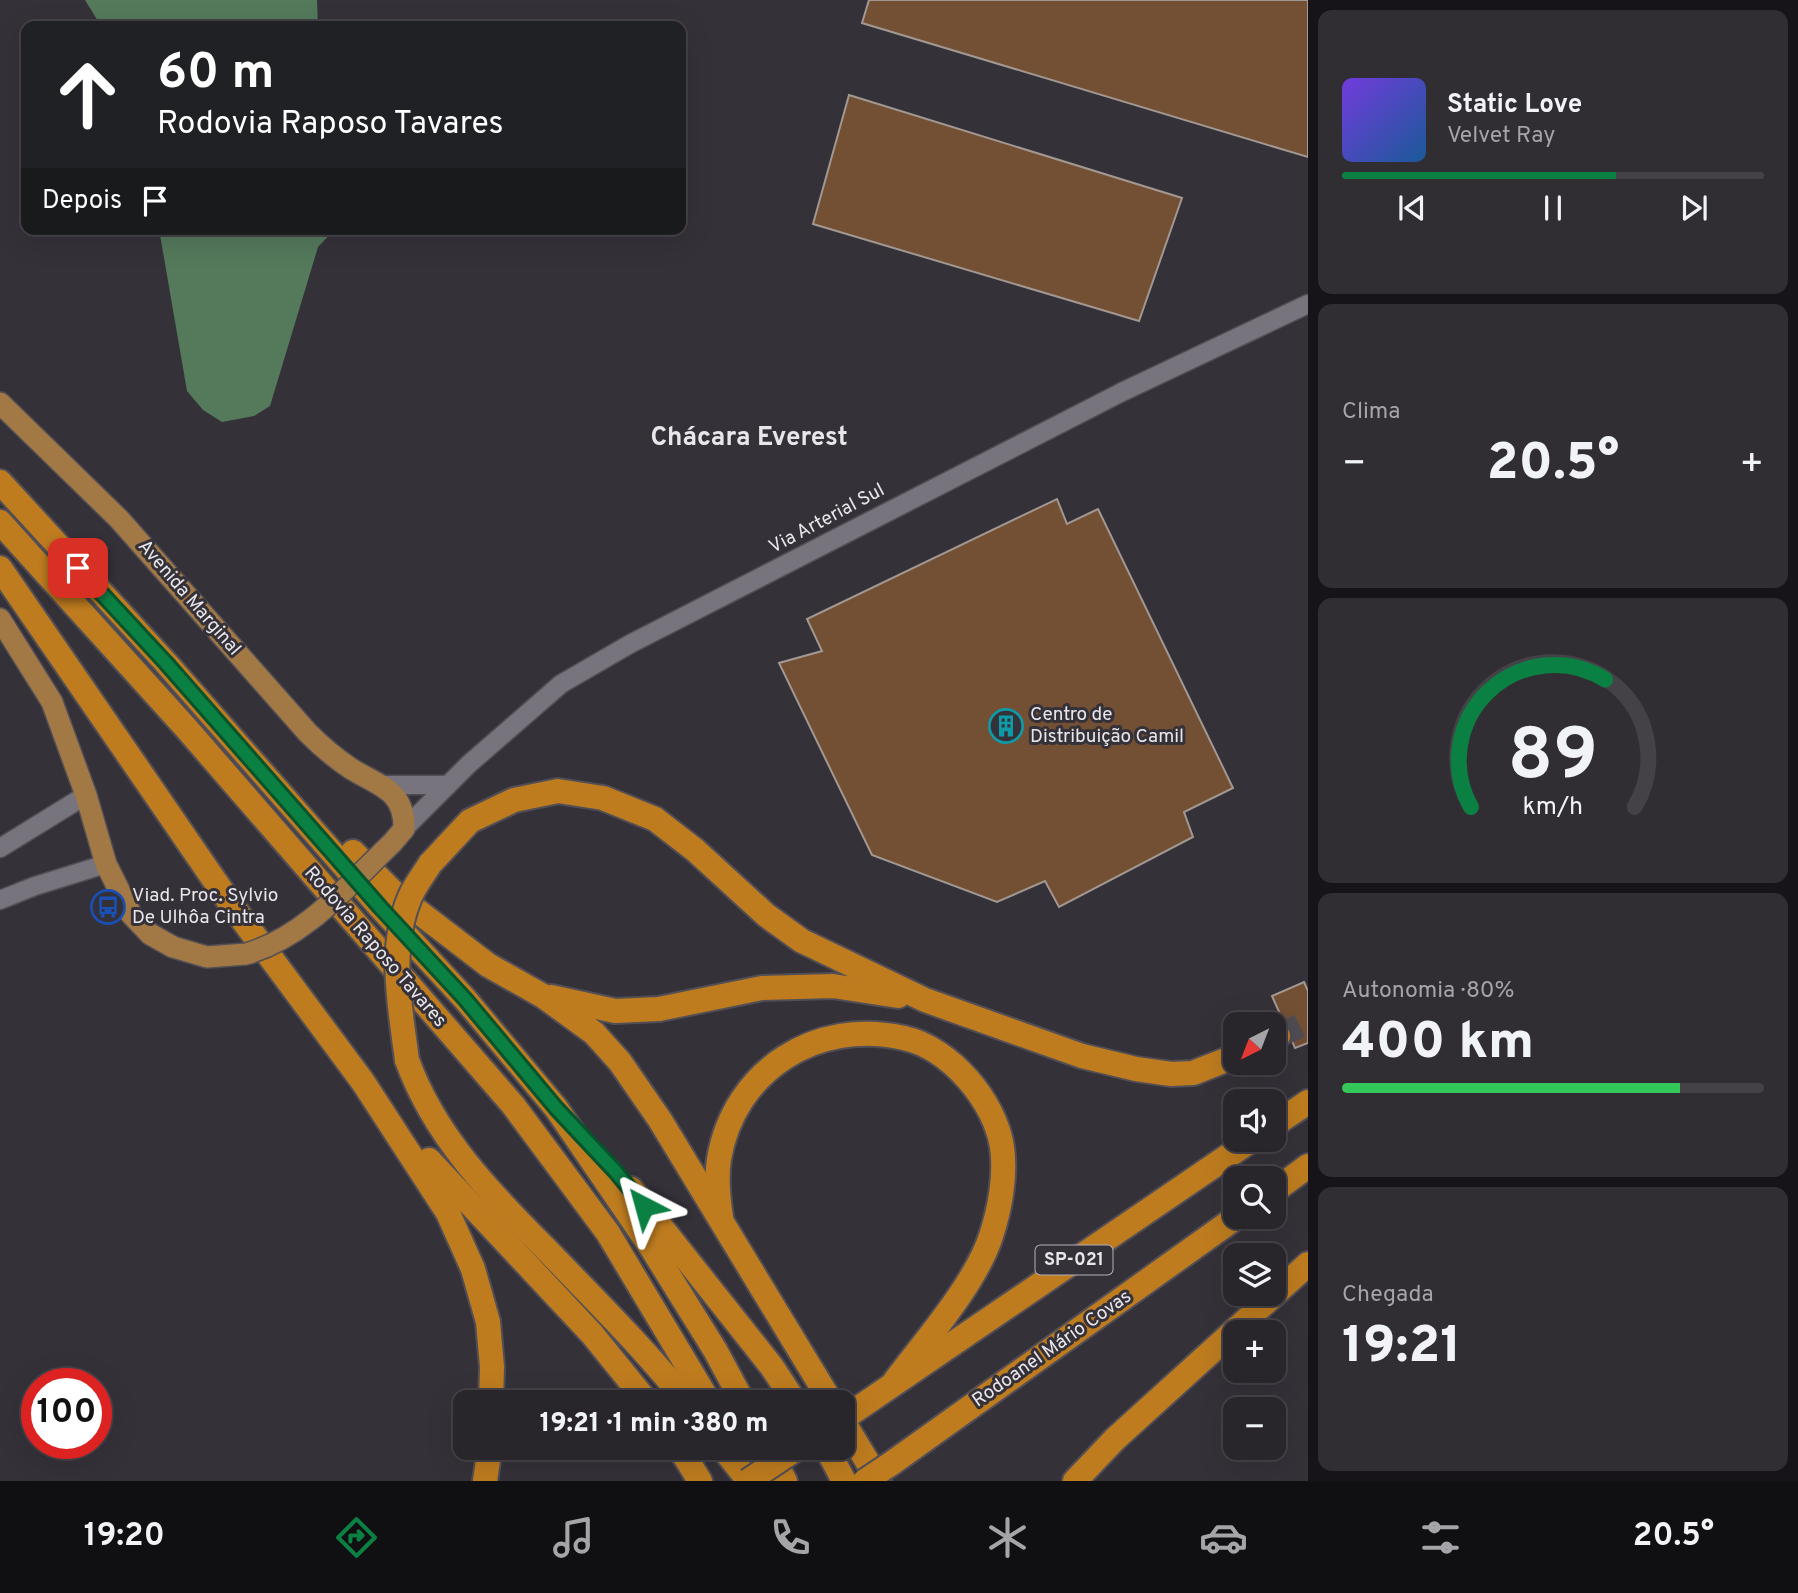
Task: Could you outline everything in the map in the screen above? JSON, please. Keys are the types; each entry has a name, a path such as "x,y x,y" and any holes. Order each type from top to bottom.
{"highway":[{"name":"Rodovia Raposo Tavares","path":"0,482 465,999 556,1108 651,1247 737,1390"},
{"name":"Rodovia Raposo Tavares","path":"0,522 187,729 513,1105 608,1233 702,1390"},
{"path":"0,568 228,900 363,1082 448,1213 473,1269 488,1322 491,1390"},
{"path":"204,706 394,893 488,964 543,996 594,1033 620,1062 660,1120 824,1390"},
{"path":"676,1390 612,1317 476,1176 446,1138 423,1099 407,1060 397,984 399,942 410,897 430,864 470,821 514,800 558,791 603,798 655,819 695,850 766,915 802,941 925,1000 1082,1056 1136,1069 1171,1074 1193,1073 1223,1061"},
{"path":"543,996 615,1011 659,1009 762,988 833,986 925,1000"},
{"path":"722,1225 717,1188 719,1159 725,1136 739,1104 761,1077 792,1052 832,1035 868,1034 906,1038 939,1055 962,1072 987,1105 1002,1146 1002,1185 991,1237 962,1291 895,1381"},
{"path":"363,1082 447,1181 592,1334 637,1390"},
{"path":"1286,1117 1308,1102"},
{"path":"556,1108 616,1172 772,1367 787,1390"},
{"name":"SP-021","path":"855,1411 895,1381 1235,1152"},
{"path":"1286,1183 1308,1167"},
{"name":"Rodoanel Mário Covas","path":"865,1481 886,1472 1223,1227"},
{"path":"1075,1481 1115,1439 1308,1264"},
{"path":"855,1425 886,1472"},
{"path":"485,1481 488,1460"},
{"path":"687,1460 700,1481"},
{"path":"732,1460 749,1481"},
{"path":"739,1460 749,1481"},
{"path":"774,1460 785,1481"},
{"path":"749,1481 780,1460"},
{"path":"833,1460 844,1481"}],"main road":[{"name":"Avenida Marginal","path":"0,403 119,519 308,733 331,755 383,785 405,814 398,836"},
{"path":"0,619 52,702 86,795 106,864 131,914 150,934 173,947 207,957 246,954 286,939 306,924 398,836"}],"street":[{"name":"Via Arterial Sul","path":"398,836 448,785 561,684 630,644 1122,392 1308,304"},
{"name":"Avenida Marginal","path":"383,785 448,785"},
{"path":"0,848 86,795"},
{"path":"0,900 106,864"}],"green space":[{"path":"85,0 317,0 318,21 98,21"},
{"path":"160,235 329,235 318,247 270,406 254,416 222,422 203,410 187,391"}],"building":[{"path":"869,0 1308,0 1308,157 862,23"},
{"path":"849,95 1182,198 1139,321 813,224"},
{"name":"Centro de Distribuição Camil","path":"1057,499 1067,524 1098,509 1233,788 1184,812 1193,837 1059,907 1045,881 997,902 872,855 779,663 822,651 807,619"},
{"path":"1304,982 1308,991 1308,1043 1295,1048 1286,1028 1286,1012 1279,1012 1272,996"}],"tunnel":[{"path":"1286,1032 1308,1022"}],"place":[{"name":"Centro de Distribuição Camil","path":"1006,726"},
{"name":"Viad. Proc. Sylvio De Ulhôa Cintra","path":"108,907"}],"district":[{"name":"Chácara Everest","path":"749,438"}],"route":[{"path":"78,568 465,999 556,1108 644,1206"}]}
